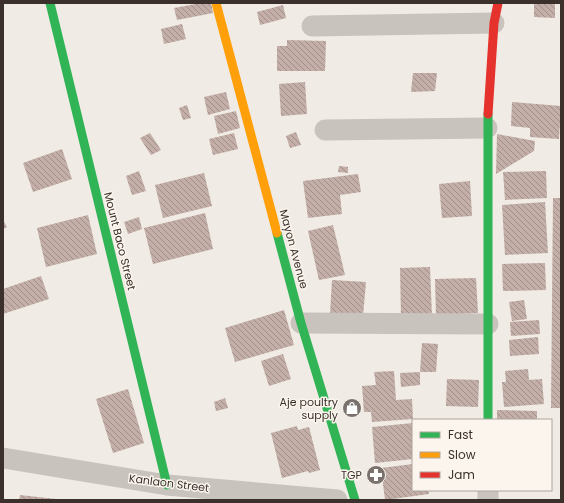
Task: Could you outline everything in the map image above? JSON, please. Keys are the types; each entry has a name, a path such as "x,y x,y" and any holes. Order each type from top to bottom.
{"street":[{"name":"Mount Baco Street","path":"50,3 167,485"},
{"name":"Mayon Avenue","path":"216,3 301,323 355,500"},
{"path":"312,26 496,13 487,128 488,419"},
{"path":"325,130 487,128"},
{"path":"301,323 488,324"},
{"name":"Kanlaon Street","path":"4,456 167,485 337,500"}],"building":[{"path":"201,3 211,3 213,13 177,20 174,8"},
{"path":"534,3 555,3 555,18 534,17"},
{"path":"283,5 286,18 260,25 257,12"},
{"path":"182,24 186,39 164,44 161,29"},
{"path":"287,40 326,41 325,71 277,71 277,46 287,46"},
{"path":"413,73 437,73 435,91 411,92"},
{"path":"305,82 307,114 281,116 279,84"},
{"path":"226,92 230,109 208,115 204,97"},
{"path":"512,102 561,106 559,139 530,137 530,128 511,126"},
{"path":"187,105 191,118 183,120 179,108"},
{"path":"236,111 240,128 218,134 214,116"},
{"path":"296,132 301,145 290,148 286,136"},
{"path":"150,133 161,150 151,155 140,138"},
{"path":"234,133 238,149 213,155 209,139"},
{"path":"497,134 535,141 534,151 496,174"},
{"path":"62,149 72,179 33,192 23,163"},
{"path":"339,166 348,167 348,173 338,172"},
{"path":"139,171 146,191 132,195 126,176"},
{"path":"546,171 547,198 505,200 503,172"},
{"path":"204,173 212,206 163,218 155,185"},
{"path":"358,174 361,192 340,195 342,214 308,218 303,181"},
{"path":"470,181 472,216 442,218 439,184"},
{"path":"553,198 561,198 561,408 551,408"},
{"path":"545,202 548,253 505,255 502,205"},
{"path":"205,213 213,249 153,264 144,228"},
{"path":"88,215 97,254 46,267 37,228"},
{"path":"139,217 142,229 128,234 124,222"},
{"path":"3,220 7,227 3,229"},
{"path":"333,225 345,275 319,280 308,231"},
{"path":"545,263 546,290 503,291 502,264"},
{"path":"430,267 432,316 401,317 400,268"},
{"path":"41,276 49,299 3,314 3,289"},
{"path":"476,278 478,313 436,315 435,279"},
{"path":"332,280 366,282 363,316 330,314"},
{"path":"524,300 527,319 512,321 509,302"},
{"path":"284,310 294,345 235,362 225,328"},
{"path":"539,320 540,334 511,336 510,322"},
{"path":"538,337 539,354 510,356 509,340"},
{"path":"422,343 438,344 436,372 420,372"},
{"path":"283,354 291,379 269,386 261,361"},
{"path":"528,369 529,380 542,379 544,404 504,407 502,382 506,382 505,371"},
{"path":"394,371 396,400 412,399 413,419 372,422 371,412 364,412 362,386 376,385 374,372"},
{"path":"420,372 420,385 401,387 400,373"},
{"path":"447,379 479,380 478,407 446,406"},
{"path":"128,389 144,443 113,453 96,399"},
{"path":"225,398 228,408 216,411 214,402"},
{"path":"497,410 537,411 537,419 497,419"},
{"path":"412,423 412,459 375,463 372,427"},
{"path":"297,426 298,430 309,427 320,470 309,473 308,471 282,478 271,433"},
{"path":"412,464 412,491 429,491 429,494 385,500 381,468"},
{"path":"20,495 56,499 19,500"}],"traffic: fast":[{"path":"50,3 167,485"},
{"path":"488,114 488,419"},
{"path":"277,233 301,323 355,500"}],"traffic: slow":[{"path":"216,3 277,233"}],"traffic: jam":[{"path":"488,114 494,23 498,3"}],"place":[{"name":"Aje poultry supply","path":"352,408"},
{"name":"TGP","path":"376,475"}]}
